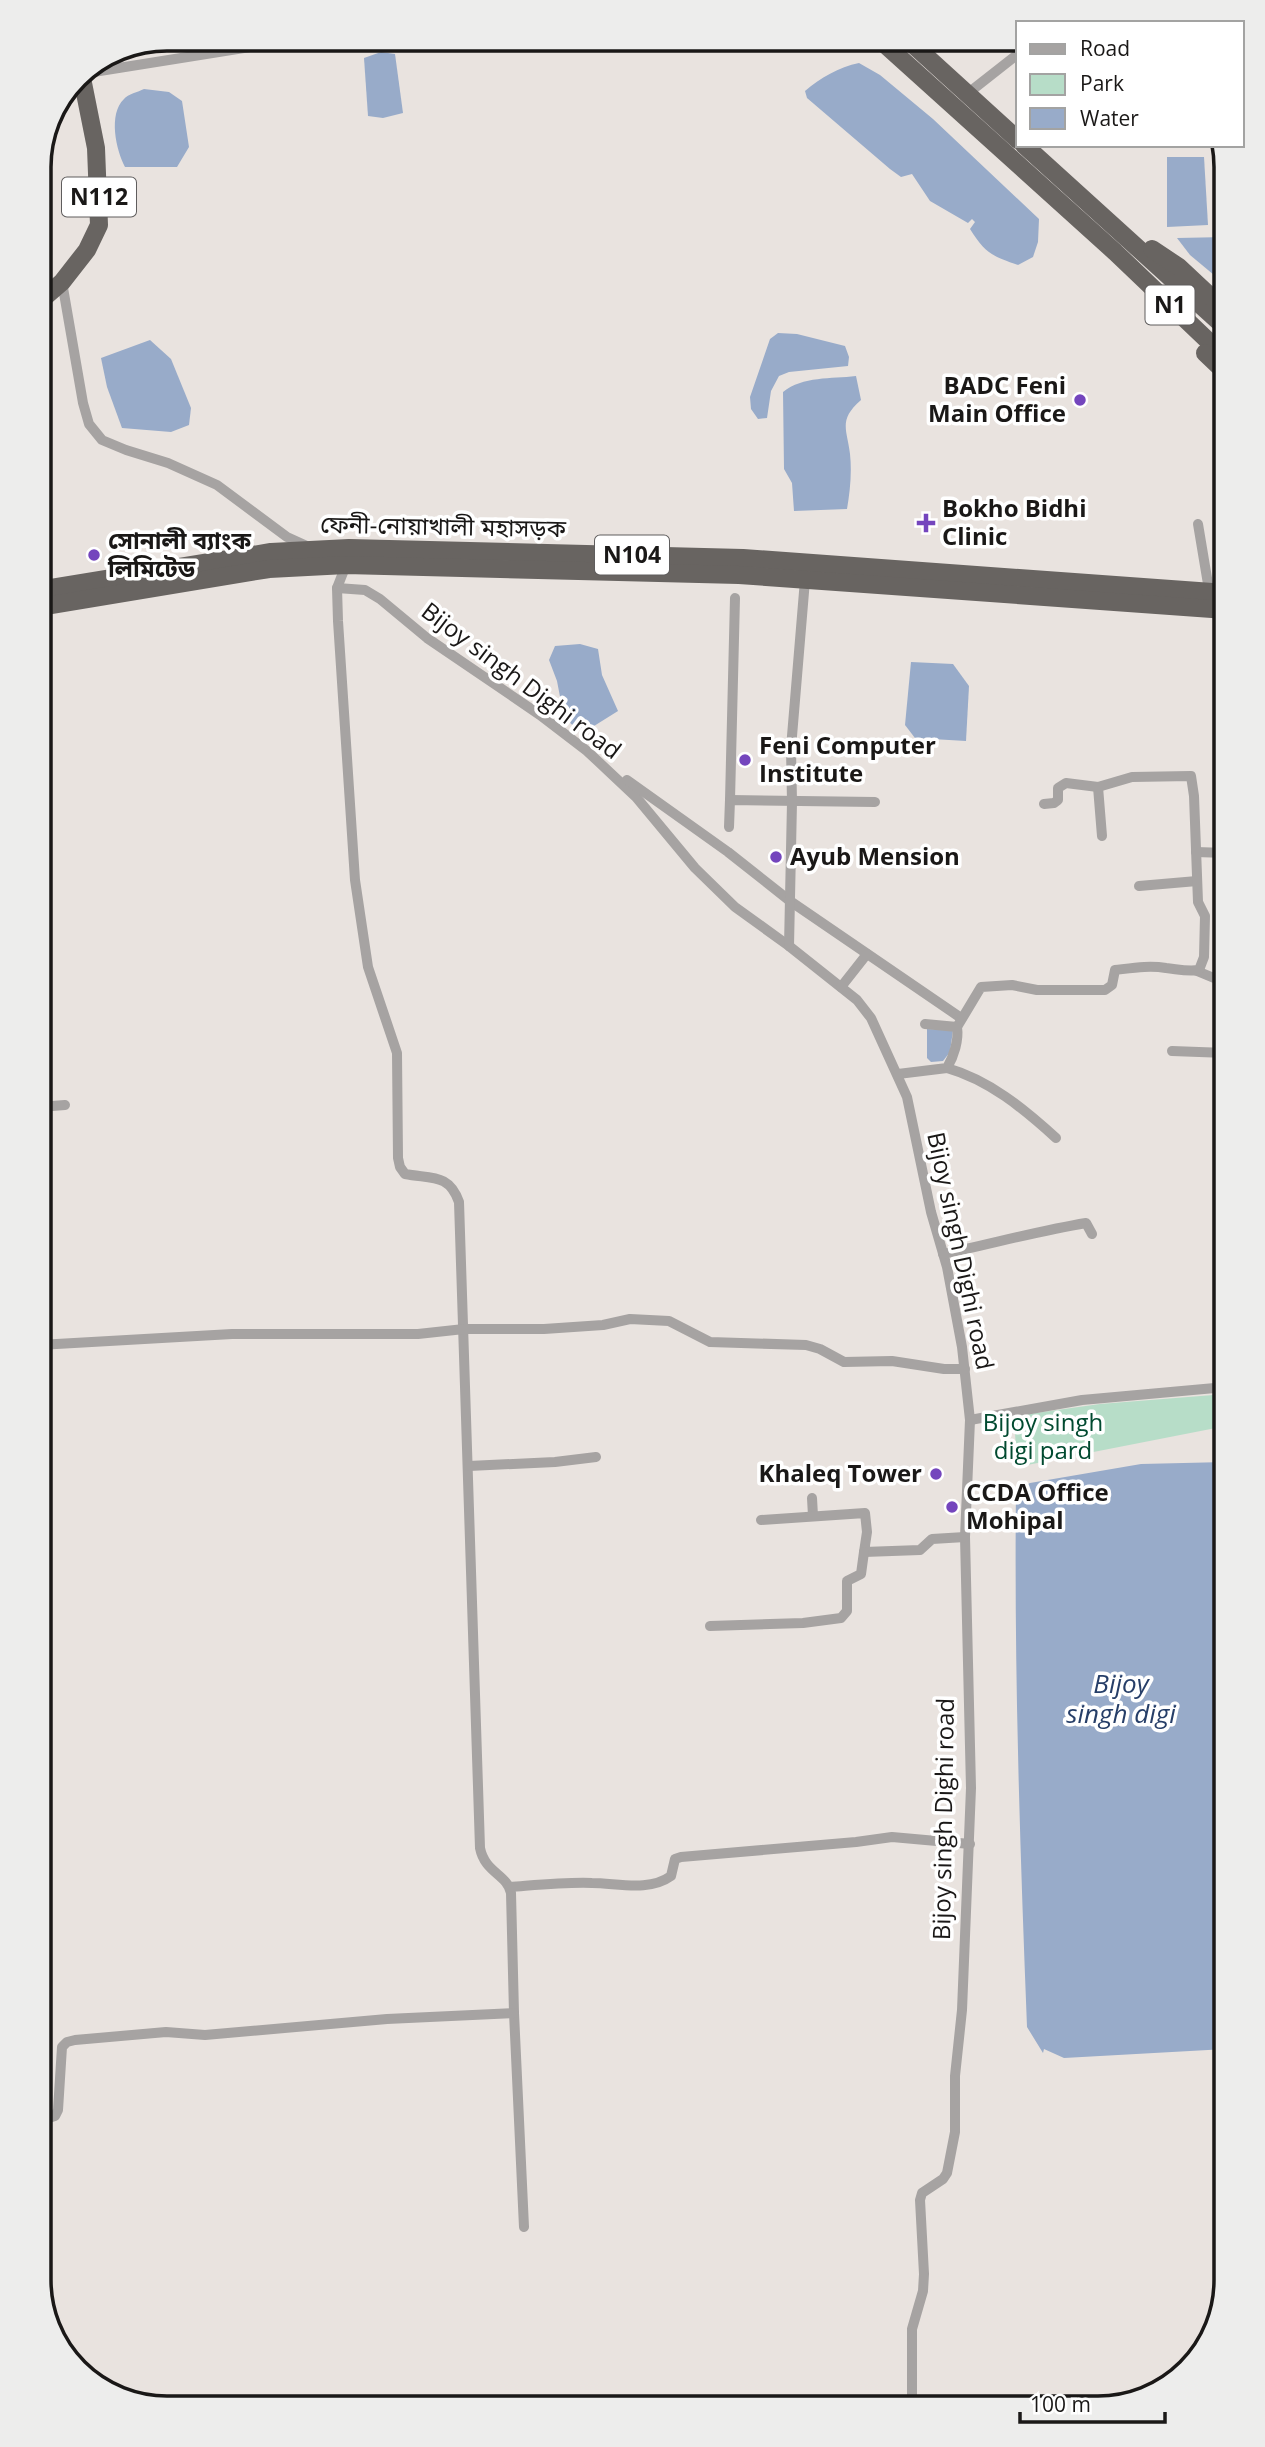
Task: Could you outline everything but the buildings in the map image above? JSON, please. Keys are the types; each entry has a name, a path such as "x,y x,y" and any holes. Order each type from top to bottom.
{"highway":[{"name":"N1","path":"893,51 1214,346"},
{"path":"920,51 1016,138"},
{"name":"N112","path":"51,292 87,250 99,225 96,148 84,86"},
{"name":"N1","path":"1026,147 1214,316"},
{"path":"1129,241 1150,248 1179,267 1214,300"},
{"path":"1115,252 1120,267 1139,290 1214,361"},
{"name":"ফেনী-নোয়াখালী মহাসড়ক","path":"51,588 271,552 312,548 743,558 1214,601"},
{"name":"ফেনী-নোয়াখালী মহাসড়ক","path":"51,605 270,569 345,565 738,575 1214,601"}],"street":[{"path":"103,70 224,51"},
{"path":"967,94 1016,56"},
{"path":"62,282 83,403 89,424 102,440 169,463 217,485 286,537 345,565 337,588 355,880 368,967 397,1052 400,1126 398,1158 405,1174 442,1179 454,1188 459,1202 482,1858 510,1887 593,1883 629,1886 665,1880 671,1876 675,1859 681,1857 892,1838 970,1844"},
{"path":"1198,524 1214,586"},
{"path":"789,946 792,730 805,580"},
{"name":"Bijoy singh Dighi road","path":"337,588 365,590 380,599 427,638 540,715 587,751 636,797 695,868 734,907 857,1000 871,1018 907,1097 931,1212 943,1254 965,1369 970,1419 965,1537 970,1844 962,2010 955,2076 956,2132 947,2173 943,2179 922,2193 919,2200 924,2274 923,2291 912,2329 912,2396"},
{"path":"729,827 735,598"},
{"path":"615,769 634,786 673,811 790,901 959,1022"},
{"path":"1044,804 1055,803 1058,800 1058,788 1066,783 1098,787 1132,777 1191,776 1198,902 1205,916 1204,957 1197,971"},
{"path":"1098,787 1102,835"},
{"path":"730,800 875,802"},
{"path":"1196,852 1214,853"},
{"path":"1139,886 1197,881"},
{"path":"841,988 867,954"},
{"path":"947,1068 953,1058 959,1022 981,987 1012,985 1037,990 1105,990 1112,985 1115,971 1142,967 1197,971 1214,978"},
{"path":"925,1024 959,1022"},
{"path":"1172,1051 1214,1053"},
{"path":"898,1074 947,1068 975,1077 1033,1116 1056,1138"},
{"path":"51,1106 65,1105"},
{"path":"943,1254 1086,1223 1092,1234"},
{"path":"51,1344 232,1334 418,1334 464,1329 544,1329 603,1325 630,1319 669,1321 710,1342 806,1345 844,1362 892,1361 944,1369 965,1369"},
{"path":"970,1419 1082,1400 1214,1388"},
{"path":"469,1466 596,1457"},
{"path":"812,1499 813,1516"},
{"path":"710,1626 803,1623 841,1618 847,1611 847,1581 861,1574 866,1532 864,1513 761,1520"},
{"path":"864,1552 920,1550 932,1539 965,1537"},
{"path":"510,1887 524,2227"},
{"path":"51,2117 58,2110 62,2046 75,2040 166,2032 205,2035 387,2019 514,2013"}],"green space":[{"name":"Bijoy singh digi pard","path":"1214,1395 1214,1428 1017,1467 1014,1416 1100,1404"}],"water":[{"path":"381,52 395,54 403,113 383,118 368,116 364,58"},
{"path":"859,63 880,75 933,119 1039,219 1038,242 1033,257 1018,265 990,253 970,229 975,222 972,219 968,223 930,201 912,174 901,177 807,98 805,91 817,82 837,70"},
{"path":"144,89 169,92 182,101 189,147 177,167 125,167 122,160 115,132 116,114 126,97"},
{"path":"1167,157 1204,157 1208,225 1167,227"},
{"path":"1214,237 1214,275 1190,255 1177,238"},
{"path":"778,333 797,334 845,346 849,357 848,366 789,372 779,376 771,391 767,418 758,419 751,409 750,397 770,339"},
{"path":"150,340 171,359 191,408 189,425 171,432 122,428 107,387 101,358"},
{"path":"856,376 861,400 849,413 846,425 851,468 847,509 794,511 792,483 784,469 783,392 808,381"},
{"path":"580,644 598,649 602,675 618,711 586,731 571,724 562,707 557,681 549,660 555,646"},
{"path":"911,662 953,664 969,686 966,741 915,738 905,725"},
{"path":"927,1029 953,1030 950,1052 943,1061 931,1062 927,1058"},
{"name":"Bijoy singh digi","path":"1214,1462 1214,2050 1064,2058 1044,2049 1043,2053 1027,2027 1018,1759 1016,1490 1030,1483 1141,1464"}],"place":[{"name":"BADC Feni Main Office","path":"1080,400"},
{"name":"Bokho Bidhi Clinic","path":"926,523"},
{"name":"সোনালী ব্যাংক লিমিটেড","path":"94,555"},
{"name":"Feni Computer Institute","path":"745,760"},
{"name":"Ayub Mension","path":"776,857"},
{"name":"Khaleq Tower","path":"936,1474"},
{"name":"CCDA Office Mohipal","path":"952,1507"}]}
